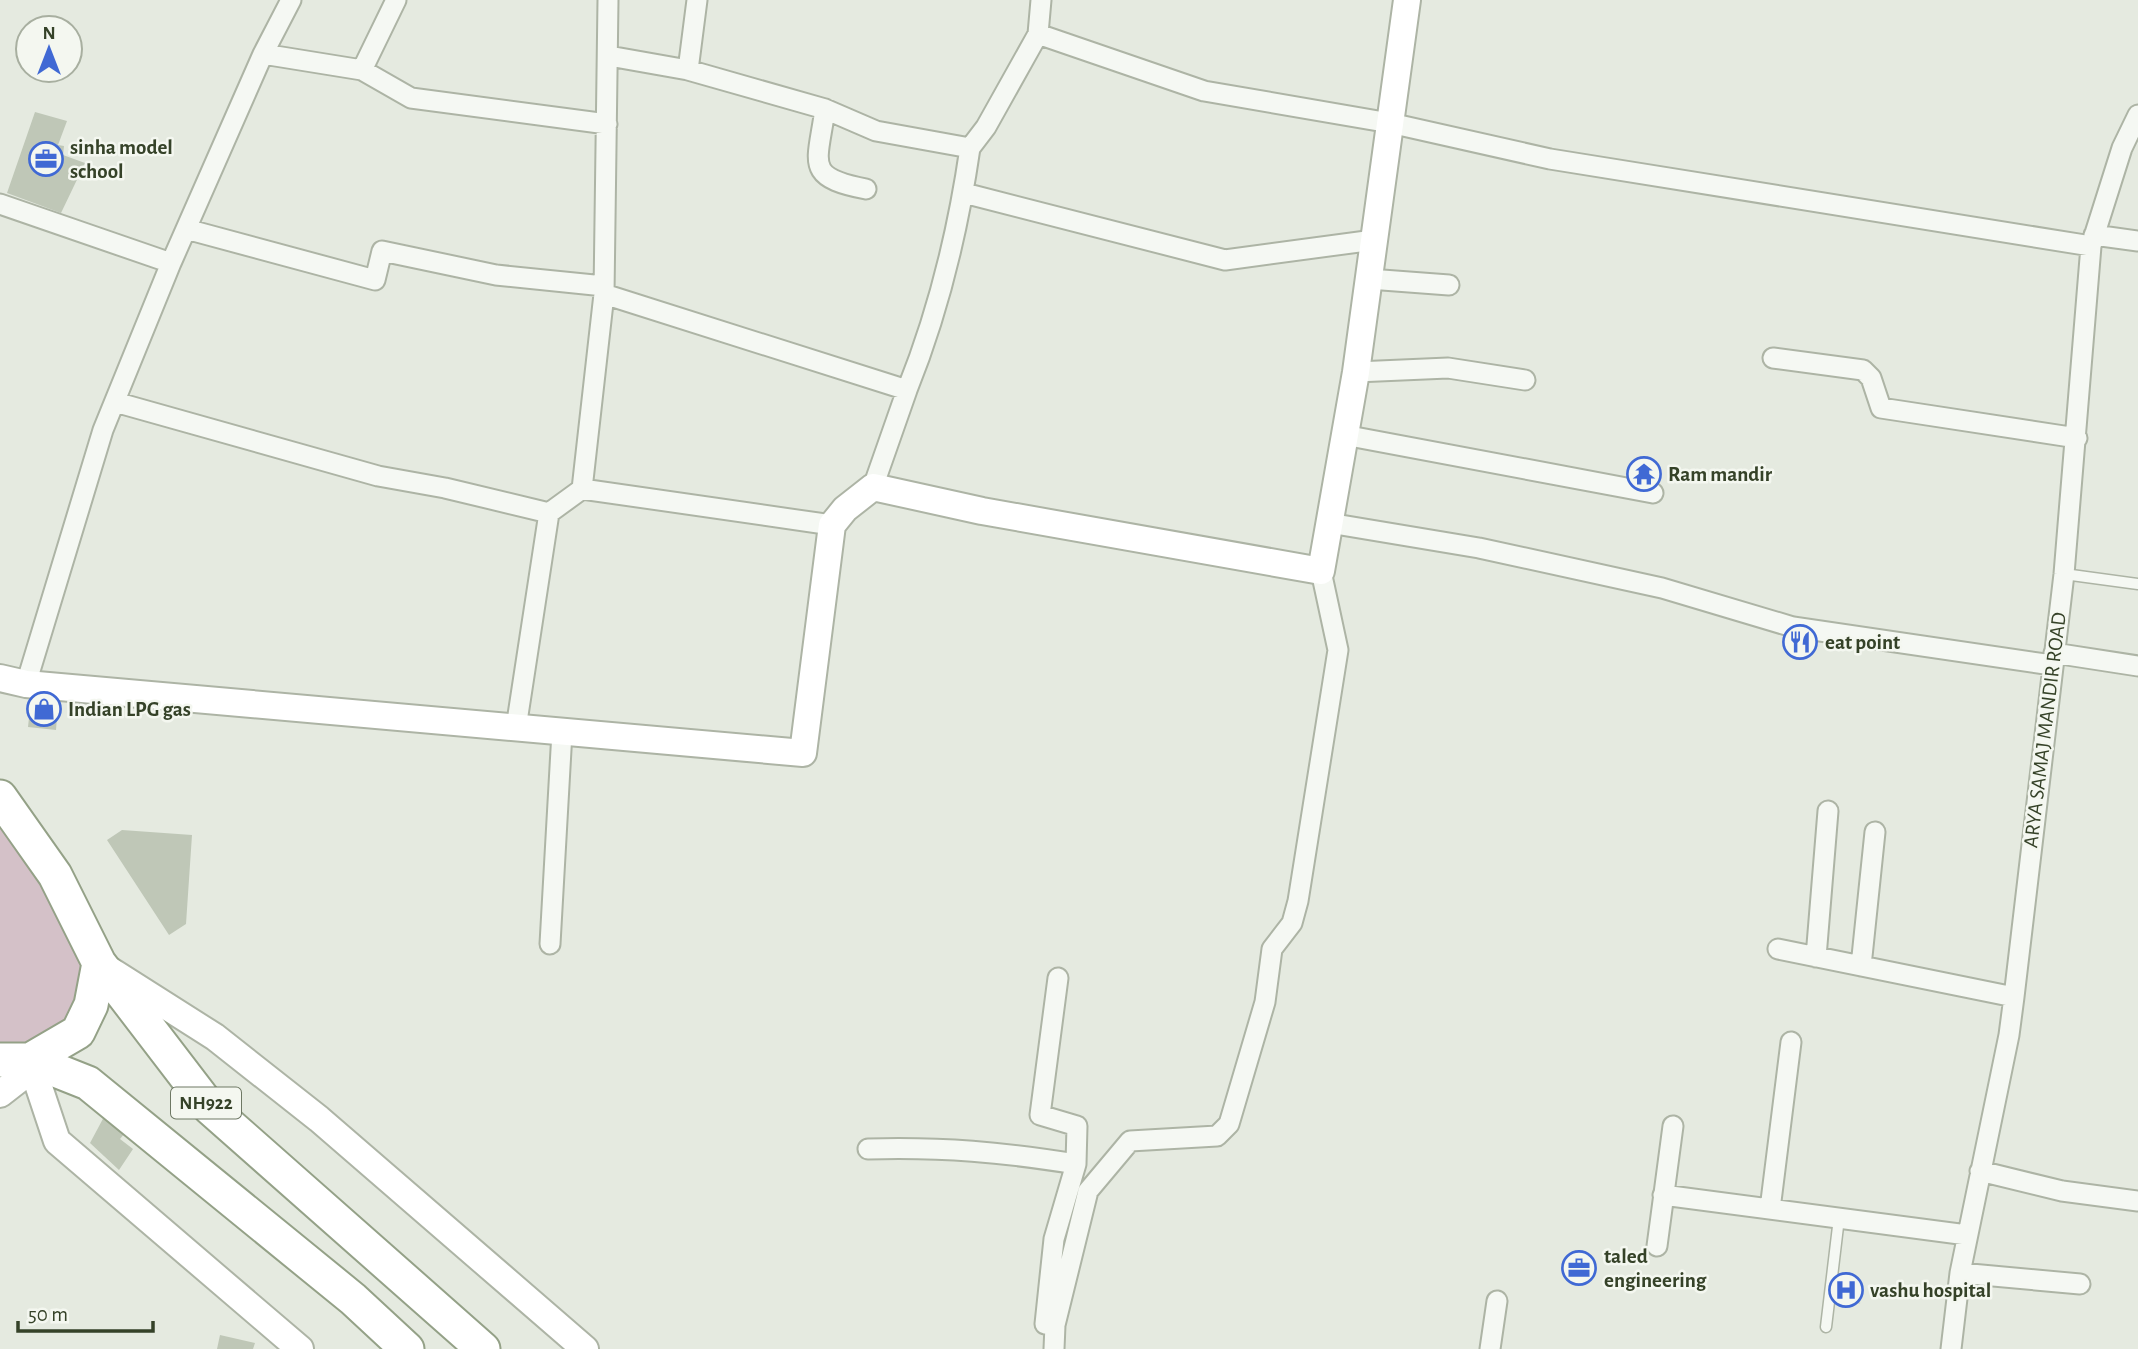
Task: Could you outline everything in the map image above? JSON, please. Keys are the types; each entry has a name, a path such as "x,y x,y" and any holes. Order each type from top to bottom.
{"highway":[{"name":"NH922","path":"4,807 55,875 99,963 210,1108 483,1349"},
{"path":"15,1060 78,1032 91,1005 99,963"},
{"name":"NH922","path":"15,1060 88,1083 353,1299 407,1349"}],"street":[{"path":"26,684 99,443 171,263 263,54 291,0"},
{"path":"362,70 396,0"},
{"path":"582,489 604,290 608,0"},
{"path":"688,70 697,0"},
{"path":"0,678 26,684 803,753 832,525 845,509 873,487 928,337 964,193 970,148 986,127 1038,34 1041,0"},
{"path":"1054,1349 1055,1325 1088,1191 1130,1141 1217,1136 1229,1124 1265,1002 1272,949 1292,923 1298,901 1338,650 1321,570 1356,373 1407,0"},
{"path":"1038,34 1204,91 1390,123 1550,159 2092,240 2138,241"},
{"path":"263,54 362,70 411,98 607,124"},
{"path":"608,56 688,70 825,109 876,131 970,148"},
{"path":"825,109 818,162 821,173 827,179 866,189"},
{"name":"ARYA SAMAJ MANDIR ROAD","path":"1951,1349 1960,1273 2009,1035 2014,997 2064,574 2092,240 2122,148 2138,115"},
{"path":"964,193 1225,260 1374,240"},
{"path":"0,204 171,263"},
{"path":"186,229 375,281 382,251 496,275 604,290 907,390"},
{"path":"1369,279 1450,285"},
{"path":"1773,358 1863,370 1871,378 1881,408 2077,438"},
{"path":"1356,373 1448,368 1525,380"},
{"path":"115,402 378,476 445,488 548,513"},
{"path":"1345,435 1653,493"},
{"path":"873,487 982,512 1321,570"},
{"path":"516,728 548,513 582,489 832,525"},
{"path":"1329,523 1479,548 1649,585 1793,627 2053,659 2138,666"},
{"path":"550,944 562,732"},
{"path":"1816,957 1828,811"},
{"path":"1861,966 1875,832"},
{"path":"1778,949 2014,997"},
{"path":"99,963 215,1037 319,1119 585,1349"},
{"path":"1042,1349 1054,1239 1076,1164 1077,1126 1040,1115 1058,978"},
{"path":"1770,1209 1791,1042"},
{"path":"0,1094 18,1080 15,1060"},
{"path":"15,1060 57,1141 274,1338 300,1349"},
{"path":"1657,1246 1673,1126"},
{"path":"868,1149 943,1147 995,1151 1076,1164"},
{"path":"1980,1171 2062,1191 2138,1201"},
{"path":"1663,1195 1967,1235"},
{"path":"1960,1273 2080,1284"},
{"path":"1490,1349 1497,1301"}],"lane":[{"path":"2064,574 2138,584"},
{"path":"1826,1327 1839,1217"}],"shaded area":[{"path":"0,827 23,844 85,960 75,1009 63,1024 38,1042 0,1050"},
{"name":"vashu hospital","path":"1832,1280 1862,1285 1860,1304 1830,1296"}],"building":[{"name":"sinha model school","path":"35,112 67,121 58,145 64,146 63,155 85,163 61,213 7,193"},
{"name":"Indian LPG gas","path":"32,690 59,691 56,730 28,727"},
{"path":"122,830 192,835 186,924 169,935 107,840"},
{"path":"105,1115 128,1129 120,1139 133,1149 119,1170 90,1143"},
{"path":"220,1335 255,1343 253,1349 217,1349"}],"place":[{"name":"sinha model school","path":"46,159"},
{"name":"Ram mandir","path":"1644,474"},
{"name":"eat point","path":"1800,642"},
{"name":"Indian LPG gas","path":"44,709"},
{"name":"taled engineering","path":"1579,1268"},
{"name":"vashu hospital","path":"1846,1290"}]}
